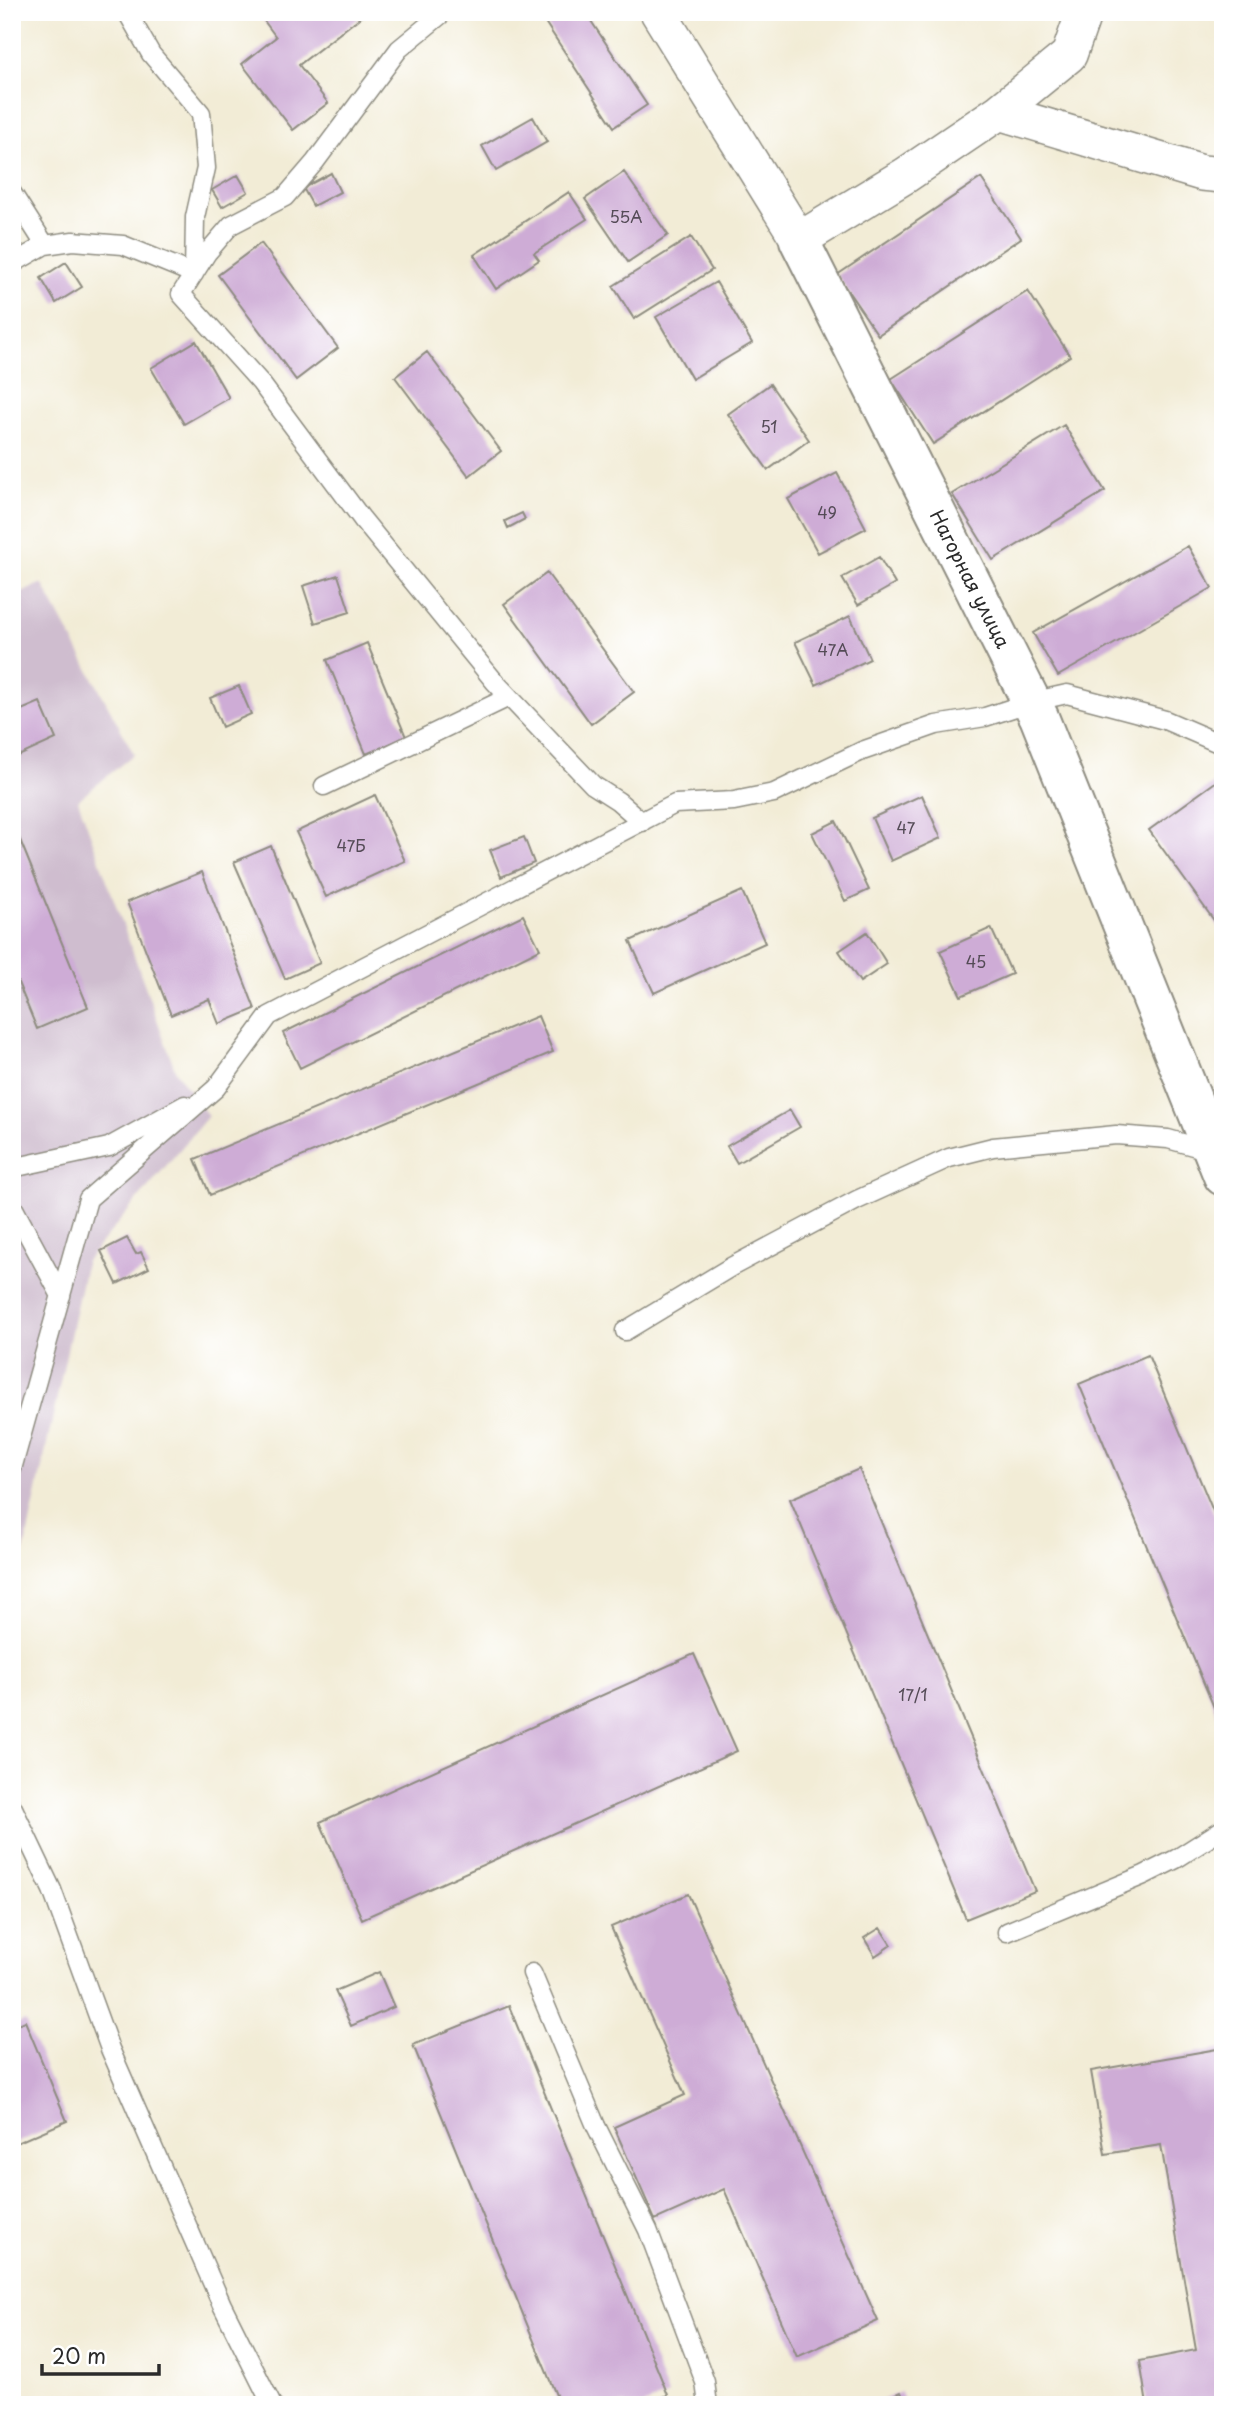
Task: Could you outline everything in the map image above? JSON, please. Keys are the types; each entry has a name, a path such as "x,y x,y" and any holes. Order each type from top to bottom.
{"street":[{"name":"Нагорная улица","path":"658,12 799,240 1031,702 1218,1164"},
{"path":"799,240 999,112 1069,55 1084,12"},
{"path":"999,112 1202,173 1223,175"}],"lane":[{"path":"127,12 151,54 201,113 206,168 195,217 194,274"},
{"path":"444,12 399,50 315,162 285,197 231,225 207,253 181,294 260,382 362,519 509,697 593,785 618,801 642,822"},
{"path":"12,193 45,246"},
{"path":"12,264 45,246 73,241 122,245 194,274"},
{"path":"12,1469 88,1199 216,1088 269,1016 675,804 734,802 774,793 862,751 936,725 985,718 1031,702 1067,694 1165,720 1223,746"},
{"path":"324,786 509,697"},
{"path":"12,1168 109,1147 216,1088"},
{"path":"625,1331 743,1261 858,1200 949,1158 993,1147 1116,1135 1168,1139 1218,1164"},
{"path":"12,1205 61,1296"},
{"path":"12,1806 52,1890 110,2049 222,2305 272,2405"},
{"path":"1007,1932 1144,1875 1176,1859 1223,1829"},
{"path":"532,1973 596,2126 648,2230 705,2382 708,2405"}],"shaded area":[{"path":"42,583 134,754 78,800 176,1072 208,1116 86,1261 12,1608 12,598"}],"building":[{"path":"367,12 299,65 328,103 293,130 242,64 276,37 259,14"},
{"path":"546,12 585,12 647,105 614,127 541,16"},
{"path":"533,117 547,142 496,171 482,146"},
{"path":"624,172 668,235 628,262 585,199"},
{"path":"331,173 340,192 313,206 303,188"},
{"path":"238,175 248,192 222,207 212,190"},
{"path":"981,178 1021,238 878,335 837,275"},
{"path":"569,192 587,219 534,253 539,260 496,289 474,255"},
{"path":"691,237 712,270 634,319 613,286"},
{"path":"261,243 338,348 296,380 218,275"},
{"path":"66,262 82,287 56,303 41,278"},
{"path":"716,282 752,343 692,379 656,317"},
{"path":"1028,291 1070,356 933,444 891,379"},
{"path":"196,341 229,398 184,424 151,368"},
{"path":"427,352 501,451 469,476 395,377"},
{"path":"770,384 809,440 768,470 728,414"},
{"path":"1064,425 1105,491 993,560 952,494"},
{"path":"837,473 866,528 818,553 788,499"},
{"path":"522,513 525,519 508,528 505,521"},
{"path":"1188,546 1212,588 1058,676 1033,633"},
{"path":"879,557 895,584 858,605 842,578"},
{"path":"547,573 634,692 591,724 504,604"},
{"path":"338,575 350,612 315,623 303,586"},
{"path":"850,616 870,659 816,685 795,642"},
{"path":"367,643 406,737 366,754 327,660"},
{"path":"239,686 251,714 222,727 210,698"},
{"path":"40,702 56,739 12,759 12,714"},
{"path":"1221,778 1223,780 1223,933 1149,830"},
{"path":"375,795 405,861 326,897 296,832"},
{"path":"922,795 941,838 891,861 872,818"},
{"path":"836,821 869,890 845,901 812,833"},
{"path":"16,830 88,1007 37,1029 12,968 12,832"},
{"path":"524,837 534,863 501,877 490,850"},
{"path":"271,846 320,963 285,979 234,862"},
{"path":"202,872 255,1009 219,1024 209,999 171,1015 127,902"},
{"path":"742,891 765,943 654,993 630,941"},
{"path":"523,915 540,949 300,1068 283,1033"},
{"path":"991,928 1012,974 961,996 940,951"},
{"path":"867,932 887,964 860,982 839,951"},
{"path":"538,1016 553,1052 210,1195 195,1159"},
{"path":"790,1110 800,1127 737,1163 727,1146"},
{"path":"127,1238 136,1254 141,1252 149,1268 117,1284 101,1251"},
{"path":"1148,1355 1223,1535 1223,1729 1079,1384"},
{"path":"859,1469 1035,1891 966,1919 790,1499"},
{"path":"694,1654 737,1751 362,1919 320,1822"},
{"path":"688,1894 878,2321 797,2357 724,2189 655,2220 614,2127 685,2095 611,1927"},
{"path":"880,1928 891,1945 875,1956 864,1938"},
{"path":"379,1972 394,2007 351,2026 335,1991"},
{"path":"509,2006 668,2395 644,2405 560,2405 413,2045"},
{"path":"25,2021 67,2121 14,2144 12,2027"},
{"path":"1223,2048 1223,2405 1147,2405 1140,2361 1196,2350 1161,2145 1105,2154 1091,2071"},
{"path":"901,2392 906,2405 871,2405"}]}
